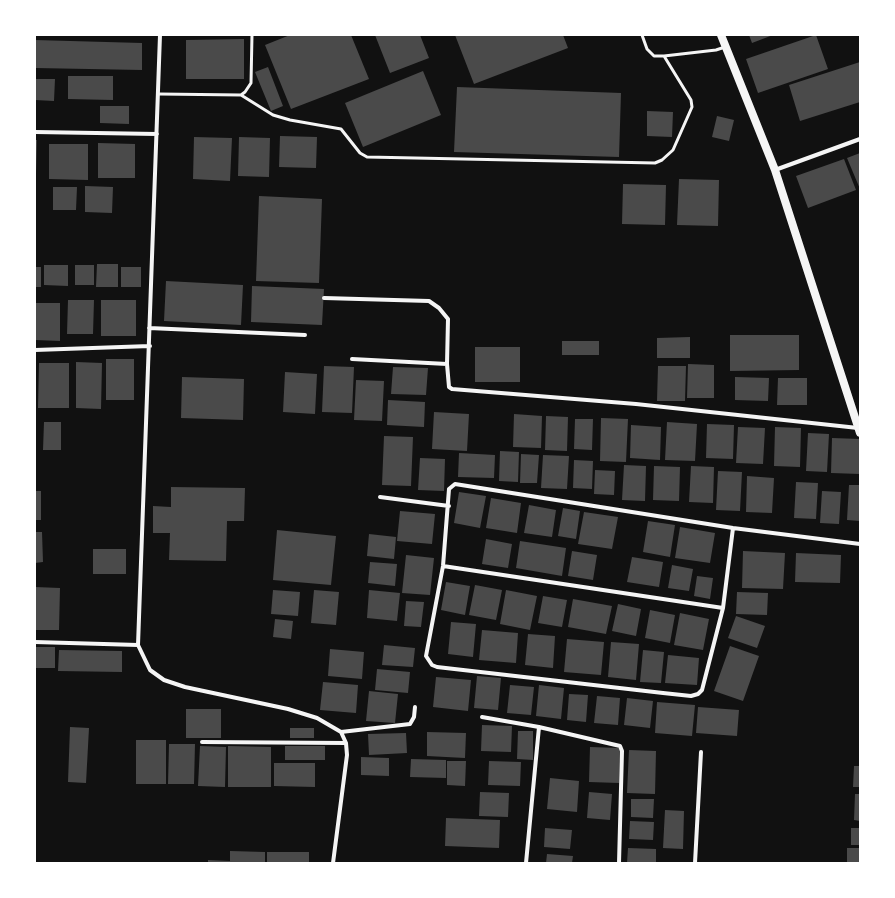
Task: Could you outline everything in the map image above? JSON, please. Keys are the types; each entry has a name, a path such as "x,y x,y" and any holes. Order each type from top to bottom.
{"main road":[{"path":"722,35 775,170 859,430"}],"street":[{"path":"160,35 159,94 149,328 150,346 138,645 150,670 164,680 185,687 288,709 317,718 341,732 346,743 347,755 333,863"},
{"path":"35,132 157,134"},
{"path":"775,170 860,139"},
{"path":"324,298 429,302 439,308 448,319 447,364 450,387 456,390 636,404 859,430"},
{"path":"149,328 305,335"},
{"path":"35,350 150,346"},
{"path":"352,359 447,364"},
{"path":"733,528 722,608 702,690 695,695 663,693 437,667 429,662 425,651 443,566 450,506 450,489 452,485 458,483 733,528 860,544"},
{"path":"380,497 450,506"},
{"path":"443,566 722,608"},
{"path":"35,642 138,645"},
{"path":"341,732 410,724 414,717 415,707"},
{"path":"482,717 539,727 613,743 621,747 619,863"},
{"path":"526,863 527,838 539,727"},
{"path":"202,742 346,743"},
{"path":"695,863 701,752"}],"lane":[{"path":"241,94 250,88 251,83 252,35"},
{"path":"642,35 647,49 654,56 716,50 726,47"},
{"path":"159,94 241,94 273,115 290,120 341,130 360,153 367,157 654,163 668,155 673,150 692,107 691,100 664,56"}],"building":[{"path":"290,35 351,35 369,79 291,109 265,45"},
{"path":"375,35 420,35 429,58 390,73"},
{"path":"455,35 563,35 568,48 474,84"},
{"path":"749,35 773,35 752,43"},
{"path":"816,35 828,69 758,93 746,59"},
{"path":"244,39 244,79 186,79 186,40"},
{"path":"35,40 142,43 142,70 35,68"},
{"path":"860,62 860,102 800,121 789,85"},
{"path":"268,67 283,106 271,111 255,72"},
{"path":"423,71 441,115 363,147 345,103"},
{"path":"68,76 113,76 113,100 68,99"},
{"path":"35,79 55,79 54,101 35,100"},
{"path":"457,87 621,93 619,157 454,152"},
{"path":"100,106 129,106 129,124 100,123"},
{"path":"647,111 673,112 672,137 647,136"},
{"path":"717,116 734,120 729,141 712,137"},
{"path":"280,136 317,137 316,168 279,167"},
{"path":"194,137 232,138 230,181 193,179"},
{"path":"239,137 270,138 269,177 238,176"},
{"path":"35,140 37,140 36,174 35,174"},
{"path":"98,143 135,144 135,178 98,178"},
{"path":"49,144 88,144 88,180 49,179"},
{"path":"860,153 860,189 847,158"},
{"path":"844,159 856,190 808,208 796,176"},
{"path":"679,179 719,180 718,226 677,225"},
{"path":"623,184 666,185 665,225 622,224"},
{"path":"85,186 113,187 112,213 85,212"},
{"path":"53,187 77,187 76,210 53,210"},
{"path":"259,196 322,199 319,283 256,281"},
{"path":"97,264 118,264 118,287 96,287"},
{"path":"44,265 68,265 68,286 44,285"},
{"path":"75,265 94,265 94,285 75,285"},
{"path":"35,267 41,267 41,287 35,287"},
{"path":"121,267 141,267 141,287 121,287"},
{"path":"166,281 243,285 241,325 164,321"},
{"path":"252,286 324,289 322,325 251,322"},
{"path":"68,300 94,300 93,334 67,334"},
{"path":"101,300 136,300 136,336 101,336"},
{"path":"35,303 60,303 60,341 35,340"},
{"path":"730,335 799,335 799,370 730,371"},
{"path":"690,337 690,358 657,358 657,338"},
{"path":"562,341 599,341 599,355 562,355"},
{"path":"475,347 520,347 520,382 475,382"},
{"path":"106,359 134,359 134,400 106,400"},
{"path":"76,362 102,363 101,409 76,408"},
{"path":"39,363 69,363 69,408 38,408"},
{"path":"688,364 714,365 714,398 687,398"},
{"path":"324,366 354,367 352,413 322,412"},
{"path":"658,366 686,366 685,401 657,401"},
{"path":"393,367 428,368 426,395 391,394"},
{"path":"285,372 317,374 315,414 283,412"},
{"path":"182,377 244,379 243,420 181,418"},
{"path":"735,377 769,378 768,401 735,400"},
{"path":"778,378 807,378 807,405 777,405"},
{"path":"356,380 384,381 382,421 354,420"},
{"path":"388,400 425,402 424,427 387,425"},
{"path":"434,412 469,414 467,451 432,449"},
{"path":"514,414 542,416 541,448 513,447"},
{"path":"546,416 568,417 567,451 545,450"},
{"path":"601,418 628,419 626,462 600,461"},
{"path":"575,419 593,419 592,450 574,449"},
{"path":"44,422 61,422 61,450 43,450"},
{"path":"667,422 697,424 695,461 665,460"},
{"path":"707,424 734,425 733,459 706,458"},
{"path":"631,425 661,427 660,460 630,458"},
{"path":"738,427 765,428 763,464 736,463"},
{"path":"775,427 801,428 800,467 774,466"},
{"path":"808,433 829,434 827,472 806,471"},
{"path":"384,436 413,437 411,486 382,485"},
{"path":"832,438 860,439 860,474 831,473"},
{"path":"500,451 519,452 518,482 499,481"},
{"path":"459,453 495,455 494,478 458,477"},
{"path":"521,454 539,455 537,483 520,483"},
{"path":"543,455 569,456 567,489 541,488"},
{"path":"420,458 445,459 444,491 418,490"},
{"path":"574,460 593,461 592,489 573,488"},
{"path":"624,465 646,466 645,501 622,500"},
{"path":"654,466 680,467 679,501 653,500"},
{"path":"691,466 714,467 713,503 689,502"},
{"path":"595,470 615,471 614,495 594,494"},
{"path":"718,471 742,472 740,511 716,510"},
{"path":"747,476 774,478 772,513 746,512"},
{"path":"796,482 818,483 816,519 794,518"},
{"path":"849,485 860,485 860,521 847,520"},
{"path":"171,487 245,488 244,521 227,521 226,561 169,560 170,533 153,533 153,506 171,507"},
{"path":"35,491 41,491 41,520 35,520"},
{"path":"822,491 841,492 839,524 820,523"},
{"path":"459,492 486,496 480,528 454,523"},
{"path":"491,498 521,503 517,533 486,528"},
{"path":"529,505 556,510 552,537 524,533"},
{"path":"563,508 580,511 576,539 558,536"},
{"path":"400,511 435,514 432,544 397,541"},
{"path":"584,512 618,517 612,549 578,544"},
{"path":"648,521 675,525 670,557 643,552"},
{"path":"680,527 715,533 710,563 675,558"},
{"path":"277,530 336,536 331,585 273,580"},
{"path":"35,532 42,532 43,562 35,563"},
{"path":"369,534 396,537 394,559 367,556"},
{"path":"486,539 512,544 508,568 482,564"},
{"path":"520,541 566,548 562,576 516,568"},
{"path":"93,549 126,549 126,574 93,574"},
{"path":"572,551 597,555 593,580 568,576"},
{"path":"743,551 785,553 783,589 742,588"},
{"path":"796,553 841,555 840,583 795,582"},
{"path":"406,555 434,558 430,595 402,593"},
{"path":"632,557 663,562 659,587 627,582"},
{"path":"370,562 397,564 395,586 368,583"},
{"path":"672,565 693,569 689,591 668,588"},
{"path":"697,576 713,578 710,599 694,596"},
{"path":"446,582 470,586 465,615 441,610"},
{"path":"475,585 502,590 496,620 469,615"},
{"path":"35,587 60,588 59,630 35,630"},
{"path":"273,590 300,592 298,616 271,614"},
{"path":"314,590 339,592 336,625 311,623"},
{"path":"369,590 400,593 397,621 367,618"},
{"path":"506,590 537,596 530,630 500,624"},
{"path":"737,592 768,593 767,615 736,614"},
{"path":"543,596 567,600 562,627 538,623"},
{"path":"573,599 612,606 606,634 568,627"},
{"path":"406,601 424,602 421,627 404,626"},
{"path":"618,604 641,609 636,636 612,631"},
{"path":"650,610 675,615 670,643 645,638"},
{"path":"680,613 709,619 703,650 674,645"},
{"path":"736,616 765,626 757,648 728,638"},
{"path":"275,619 293,621 291,639 273,637"},
{"path":"451,622 476,624 473,657 448,654"},
{"path":"482,630 518,633 516,663 479,660"},
{"path":"528,634 555,636 553,668 525,665"},
{"path":"567,639 604,642 601,675 564,672"},
{"path":"611,642 639,644 636,680 608,677"},
{"path":"384,645 415,648 413,667 382,665"},
{"path":"730,646 759,656 743,701 714,691"},
{"path":"35,647 55,647 55,668 35,668"},
{"path":"330,649 364,652 362,679 328,676"},
{"path":"59,650 122,651 122,672 58,671"},
{"path":"643,650 664,652 661,683 640,682"},
{"path":"668,655 699,658 697,685 665,683"},
{"path":"377,669 410,672 408,693 375,690"},
{"path":"477,676 501,678 498,710 474,708"},
{"path":"436,677 471,680 468,711 433,707"},
{"path":"323,682 358,685 356,713 320,710"},
{"path":"510,685 534,687 531,715 507,713"},
{"path":"539,685 564,688 561,719 536,716"},
{"path":"369,691 398,694 395,723 366,721"},
{"path":"569,694 588,695 586,722 567,720"},
{"path":"597,696 620,698 618,725 594,723"},
{"path":"627,698 653,701 650,728 624,725"},
{"path":"657,702 695,705 692,736 655,733"},
{"path":"698,707 739,710 737,736 696,733"},
{"path":"186,709 221,709 221,738 186,738"},
{"path":"482,725 512,726 511,752 481,751"},
{"path":"70,727 89,728 86,783 68,782"},
{"path":"290,728 314,728 314,738 290,738"},
{"path":"518,731 533,731 533,760 517,759"},
{"path":"427,732 466,733 465,758 427,756"},
{"path":"406,733 407,753 369,755 368,734"},
{"path":"136,740 166,740 166,784 136,784"},
{"path":"169,744 195,744 194,784 168,784"},
{"path":"200,746 226,747 225,787 198,786"},
{"path":"228,746 271,747 271,787 228,787"},
{"path":"285,746 325,746 325,760 285,760"},
{"path":"590,747 620,748 619,783 589,782"},
{"path":"629,750 656,751 655,794 627,793"},
{"path":"361,757 389,758 389,776 361,775"},
{"path":"411,759 446,760 446,778 410,777"},
{"path":"447,761 466,761 465,786 447,785"},
{"path":"489,761 521,762 520,786 488,785"},
{"path":"274,763 315,763 315,787 274,786"},
{"path":"854,766 860,766 860,787 853,787"},
{"path":"550,778 579,781 577,812 547,809"},
{"path":"480,792 509,793 508,817 479,816"},
{"path":"589,792 612,794 610,820 587,818"},
{"path":"855,794 860,794 860,821 854,820"},
{"path":"631,799 654,799 653,818 631,817"},
{"path":"665,810 684,811 683,849 663,848"},
{"path":"446,818 500,820 499,848 445,846"},
{"path":"630,821 654,822 653,840 629,839"},
{"path":"545,828 572,830 570,849 544,847"},
{"path":"851,828 860,828 860,845 851,845"},
{"path":"628,848 656,849 656,863 627,863"},
{"path":"847,848 860,848 860,863 847,863"},
{"path":"230,851 265,852 265,863 208,863 208,860 230,861"},
{"path":"267,852 309,852 309,863 267,863"},
{"path":"547,854 573,856 572,863 546,863"}]}
